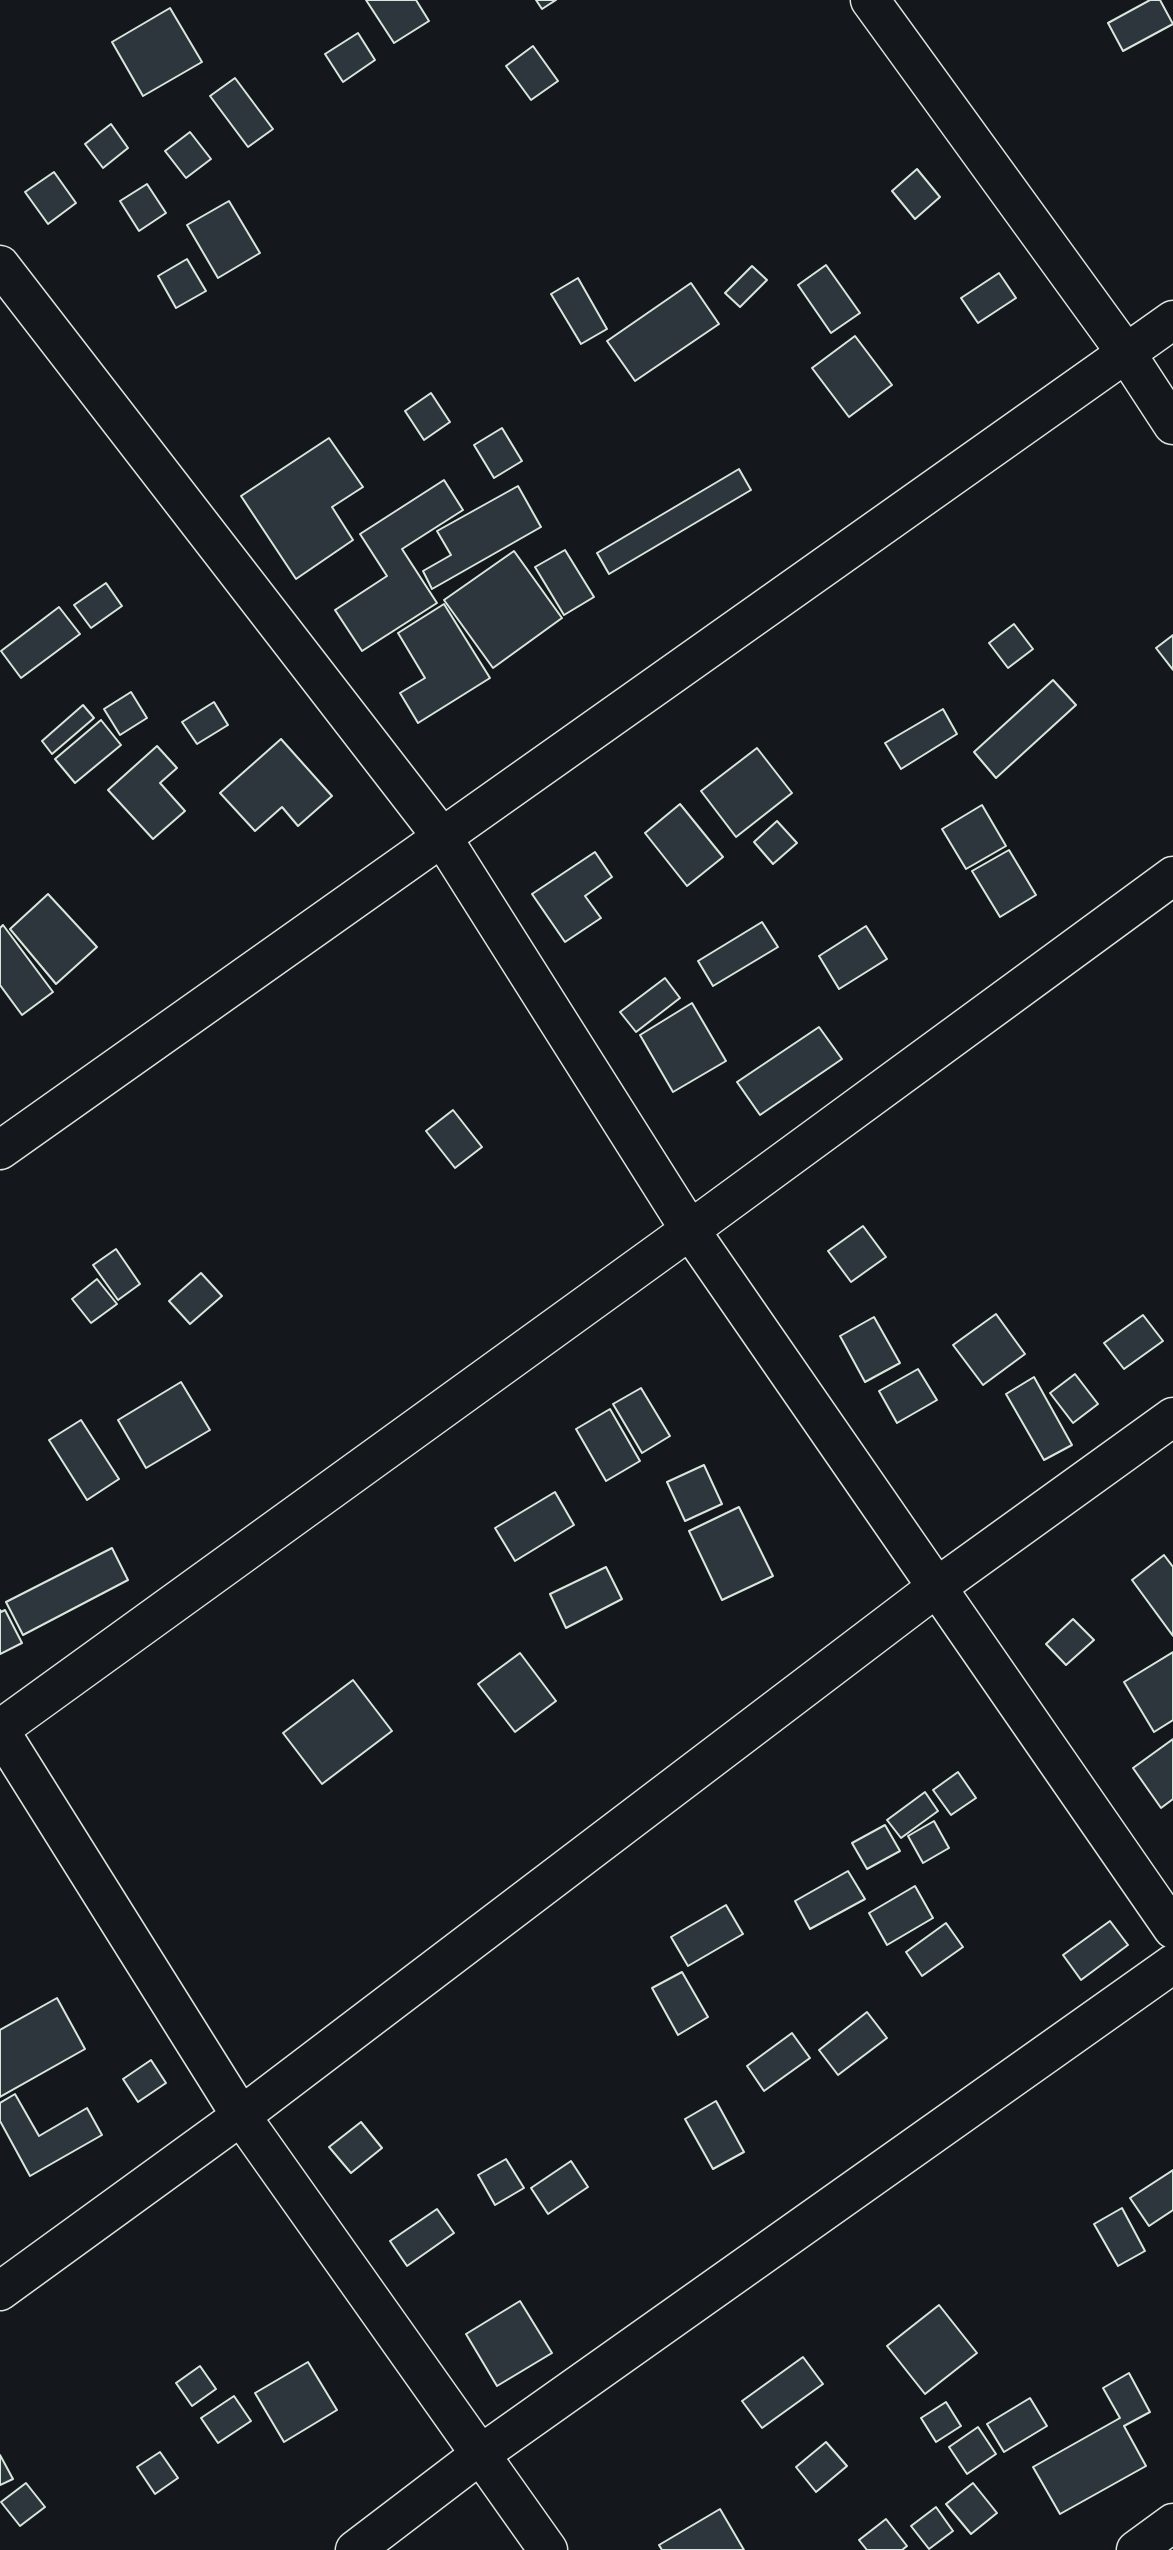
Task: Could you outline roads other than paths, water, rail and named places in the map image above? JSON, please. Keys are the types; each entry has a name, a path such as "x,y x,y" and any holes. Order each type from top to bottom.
{"street":[{"path":"870,0 1126,353 1173,425"},
{"path":"0,265 442,837 690,1230 1173,1929"},
{"path":"0,1150 1173,320"},
{"path":"548,2550 241,2116 0,1730 1173,876"},
{"path":"0,2291 241,2116 937,1587 1173,1417"},
{"path":"355,2550 481,2454 1173,1964"},
{"path":"1136,2550 1173,2523"}]}
